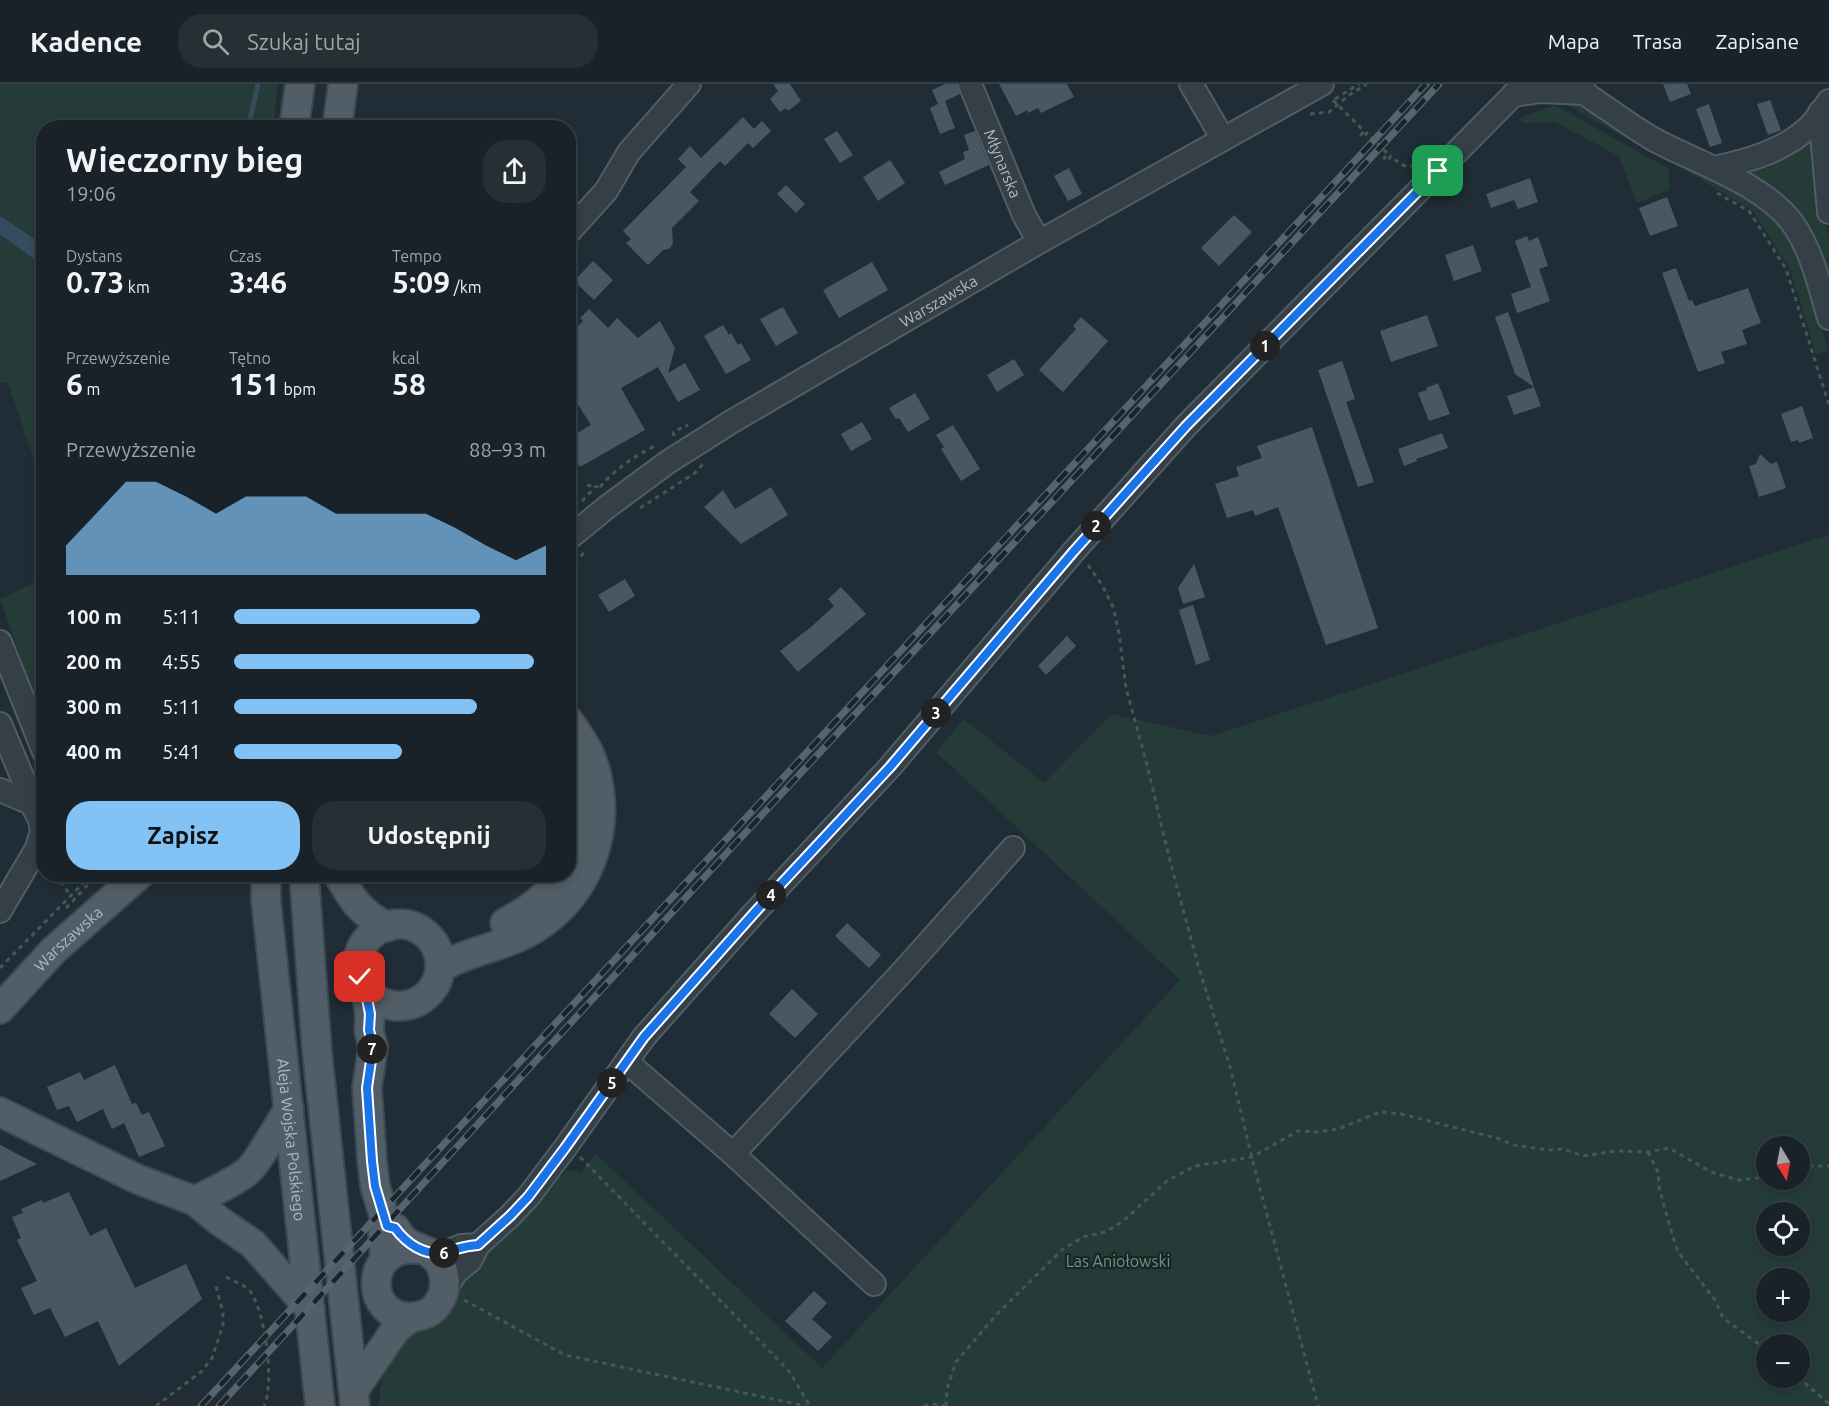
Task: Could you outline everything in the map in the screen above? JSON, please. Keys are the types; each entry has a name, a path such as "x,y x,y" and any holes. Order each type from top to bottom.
{"main road":[{"path":"295,120 300,84"},
{"path":"338,120 343,84"},
{"path":"440,968 464,956 507,942 533,930 552,916 581,884 594,856 601,815 594,767 576,732"},
{"path":"576,778 581,809 579,834 576,842"},
{"name":"Warszawska","path":"0,1009 53,951 130,882"},
{"name":"Aleja Wojska Polskiego","path":"266,882 266,900 320,1406"},
{"name":"Aleja Wojska Polskiego","path":"305,882 317,1051 354,1398"},
{"path":"342,882 353,901 370,917 387,927"},
{"path":"387,1226 375,1186 372,1161 367,1088 373,1047 369,1030 370,1014 358,965 365,943 373,934 387,927 403,925 413,927 441,942 460,940 502,925 526,911 545,895 556,882"},
{"path":"365,988 381,1002 403,1006 414,1004 424,998 438,979 440,968 436,947 430,938"},
{"path":"373,1047 403,1006"},
{"path":"195,1201 216,1189 231,1184 250,1169 289,1109"},
{"path":"0,1112 137,1179 195,1201 253,1244 310,1309"},
{"path":"387,1226 395,1228 404,1240 423,1250 440,1264 444,1272 445,1289 433,1310 410,1318 393,1313 386,1307 377,1292 376,1274 385,1259 400,1249 423,1250"},
{"path":"385,1259 383,1232 387,1226"},
{"path":"354,1398 396,1329 410,1318"}],"street":[{"path":"576,224 606,191 629,152 688,84"},
{"name":"Młynarska","path":"970,84 1024,215 1039,242"},
{"path":"1191,84 1223,139"},
{"path":"445,1289 457,1271 470,1261 478,1245 528,1197 644,1037 756,911 890,767 1074,551 1186,426 1518,89 1541,91 1584,89 1711,178 1765,198 1793,223 1815,270 1829,318"},
{"name":"Warszawska","path":"576,543 607,507 668,462 730,422 1039,242 1223,139 1328,92"},
{"path":"1711,178 1784,146 1809,127 1825,107"},
{"path":"1825,107 1829,212"},
{"path":"0,642 36,732"},
{"path":"0,724 36,809"},
{"path":"0,790 36,812"},
{"path":"733,1154 905,969 1013,848"},
{"path":"0,911 36,850"},
{"path":"627,1062 733,1154 874,1284"},
{"path":"423,1250 443,1253 461,1246 478,1245"}],"path":[{"path":"1359,84 1328,92 1364,130 1361,135 1363,137 1367,133 1388,154 1384,158 1387,161 1391,156 1402,166 1413,166 1419,162"},
{"path":"1305,115 1329,112 1339,106 1349,95 1367,84"},
{"path":"1711,178 1749,212 1786,269 1829,405"},
{"path":"1824,388 1829,386"},
{"path":"639,504 693,469 706,455"},
{"path":"586,485 595,487"},
{"path":"1074,551 1088,564 1113,607 1119,633 1126,688 1192,943 1230,1067 1318,1406"},
{"path":"61,882 71,897"},
{"path":"0,968 85,882"},
{"path":"924,1406 932,1404 947,1406 947,1389 956,1362 997,1314 1063,1249 1083,1237 1105,1232 1122,1222 1167,1181 1195,1166 1252,1157 1298,1131 1318,1132 1338,1129 1380,1112 1401,1114 1500,1139 1514,1145 1548,1150 1564,1149 1583,1156 1616,1150 1648,1152 1669,1148 1711,1172 1738,1180 1756,1178"},
{"path":"565,1148 581,1158 789,1371 807,1406"},
{"path":"1648,1152 1658,1172 1659,1187 1678,1252 1714,1300 1723,1318 1756,1342"},
{"path":"1810,1166 1829,1166"},
{"path":"226,1277 249,1289 261,1310 270,1376 268,1398 264,1406"},
{"path":"156,1406 202,1371 212,1358 223,1325 223,1313 216,1286"},
{"path":"445,1289 483,1312 565,1355 807,1406"},
{"path":"1810,1387 1829,1404"}],"green space":[{"path":"0,84 278,84 274,120 36,120 36,466 8,383 0,382"},
{"path":"1557,99 1571,101 1668,154 1668,162"},
{"path":"1555,105 1669,169 1669,190 1637,203 1619,156 1555,122 1525,123 1518,119"},
{"path":"1813,132 1812,154 1816,184 1829,239 1829,293 1817,254 1736,170"},
{"path":"1688,164 1758,203 1778,221 1788,234 1803,266 1828,350 1816,354 1790,269 1753,211 1685,170"},
{"name":"Las Aniołowski","path":"1829,535 1829,1406 379,1406 381,1384 389,1351 567,1170 581,1173 596,1154 822,1368 1180,980 936,752 964,719 1044,783 1112,714 1211,736"},
{"path":"36,582 36,700 0,599"}],"building":[{"path":"773,84 790,84 801,101 788,111 786,108 780,112 770,99 778,91"},
{"path":"945,84 957,84 960,94 945,101 955,128 940,134 930,108 938,104 932,90"},
{"path":"999,84 1067,84 1074,97 1041,113 1038,108 1028,113 1027,110 1016,116"},
{"path":"1663,84 1687,84 1691,94 1670,102"},
{"path":"1770,100 1781,130 1768,135 1757,104"},
{"path":"1709,104 1722,143 1710,147 1696,109"},
{"path":"743,117 754,129 762,121 771,131 753,148 748,143 725,166 720,161 690,192 699,201 672,228 673,244 669,249 663,250 648,265 626,243 631,239 623,231 686,167 678,159 690,146 701,158"},
{"path":"837,131 853,155 840,163 824,139"},
{"path":"975,131 989,165 945,185 939,172 965,159 963,152 969,150 964,135"},
{"path":"890,160 905,183 878,201 863,177"},
{"path":"1069,168 1082,194 1068,201 1054,176"},
{"path":"1530,178 1538,202 1518,209 1514,200 1491,208 1486,194"},
{"path":"786,185 805,204 796,213 777,194"},
{"path":"1667,197 1678,226 1650,236 1639,208"},
{"path":"1234,215 1252,232 1219,266 1201,248"},
{"path":"1527,236 1529,241 1538,237 1543,251 1548,266 1539,269 1550,301 1517,313 1511,294 1531,287 1515,241"},
{"path":"1473,245 1482,271 1454,281 1445,255"},
{"path":"593,261 613,280 594,300 576,283 576,279"},
{"path":"872,262 888,290 839,318 823,290"},
{"path":"1676,268 1689,301 1692,300 1695,306 1748,288 1761,323 1742,330 1747,344 1721,352 1725,363 1698,372 1662,273"},
{"path":"783,307 798,333 776,346 760,319"},
{"path":"589,309 608,328 617,318 638,338 660,321 675,348 668,373 685,363 700,390 678,402 658,367 621,388 645,430 580,467 576,461 576,433 591,425 576,402 576,328 583,321 580,318"},
{"path":"1508,312 1534,387 1515,374 1495,317"},
{"path":"1427,315 1438,346 1391,362 1380,331"},
{"path":"1081,317 1108,341 1063,392 1039,370 1076,329 1073,326"},
{"path":"723,325 738,345 741,343 751,360 726,374 704,336"},
{"path":"1014,359 1024,375 997,392 987,375"},
{"path":"1342,361 1355,399 1346,402 1374,482 1358,487 1318,370"},
{"path":"1438,383 1450,414 1429,421 1418,393"},
{"path":"1534,387 1541,406 1514,415 1507,396"},
{"path":"915,393 930,419 908,432 889,408"},
{"path":"1802,406 1813,438 1799,443 1798,440 1791,442 1781,414"},
{"path":"862,422 872,439 851,451 841,434"},
{"path":"953,425 980,469 961,481 941,449 944,447 936,435"},
{"path":"1312,427 1378,628 1326,645 1278,507 1255,516 1253,510 1227,518 1215,484 1239,476 1236,467 1262,458 1257,446"},
{"path":"1442,433 1448,448 1416,459 1417,461 1404,466 1398,449"},
{"path":"1760,454 1771,464 1777,462 1786,488 1759,497 1749,466 1756,464"},
{"path":"771,487 788,515 741,544 704,507 723,490 735,509"},
{"path":"1194,564 1205,597 1183,604 1178,588"},
{"path":"625,579 635,596 609,612 598,595"},
{"path":"841,587 866,614 798,672 780,651 834,606 828,599"},
{"path":"1193,605 1210,660 1196,665 1179,610"},
{"path":"1067,636 1076,646 1046,675 1038,666"},
{"path":"847,923 881,955 869,968 835,936"},
{"path":"792,989 818,1014 795,1038 769,1014"},
{"path":"115,1065 132,1104 136,1103 142,1115 149,1112 165,1146 139,1157 124,1123 112,1129 103,1109 77,1122 69,1106 57,1110 47,1087 80,1072 84,1080"},
{"path":"0,1145 37,1164 0,1181"},
{"path":"69,1192 90,1236 106,1228 135,1288 186,1264 202,1299 119,1366 98,1321 65,1337 50,1308 34,1315 21,1288 37,1281 17,1240 21,1238 12,1217 23,1213 21,1209"},
{"path":"814,1291 827,1303 812,1319 832,1337 818,1351 785,1321"}],"waterway":[{"path":"250,120 258,84"},
{"path":"0,225 36,250"}],"railway":[{"path":"201,1406 1426,84"},
{"path":"219,1406 735,844 1439,84"}],"route":[{"path":"360,977 365,988 370,1014 369,1030 373,1047 367,1088 372,1161 375,1186 387,1226 395,1228 404,1240 428,1252 443,1253 461,1246 478,1245 528,1197 644,1037 756,911 890,767 1074,551 1186,426 1438,171"}]}
